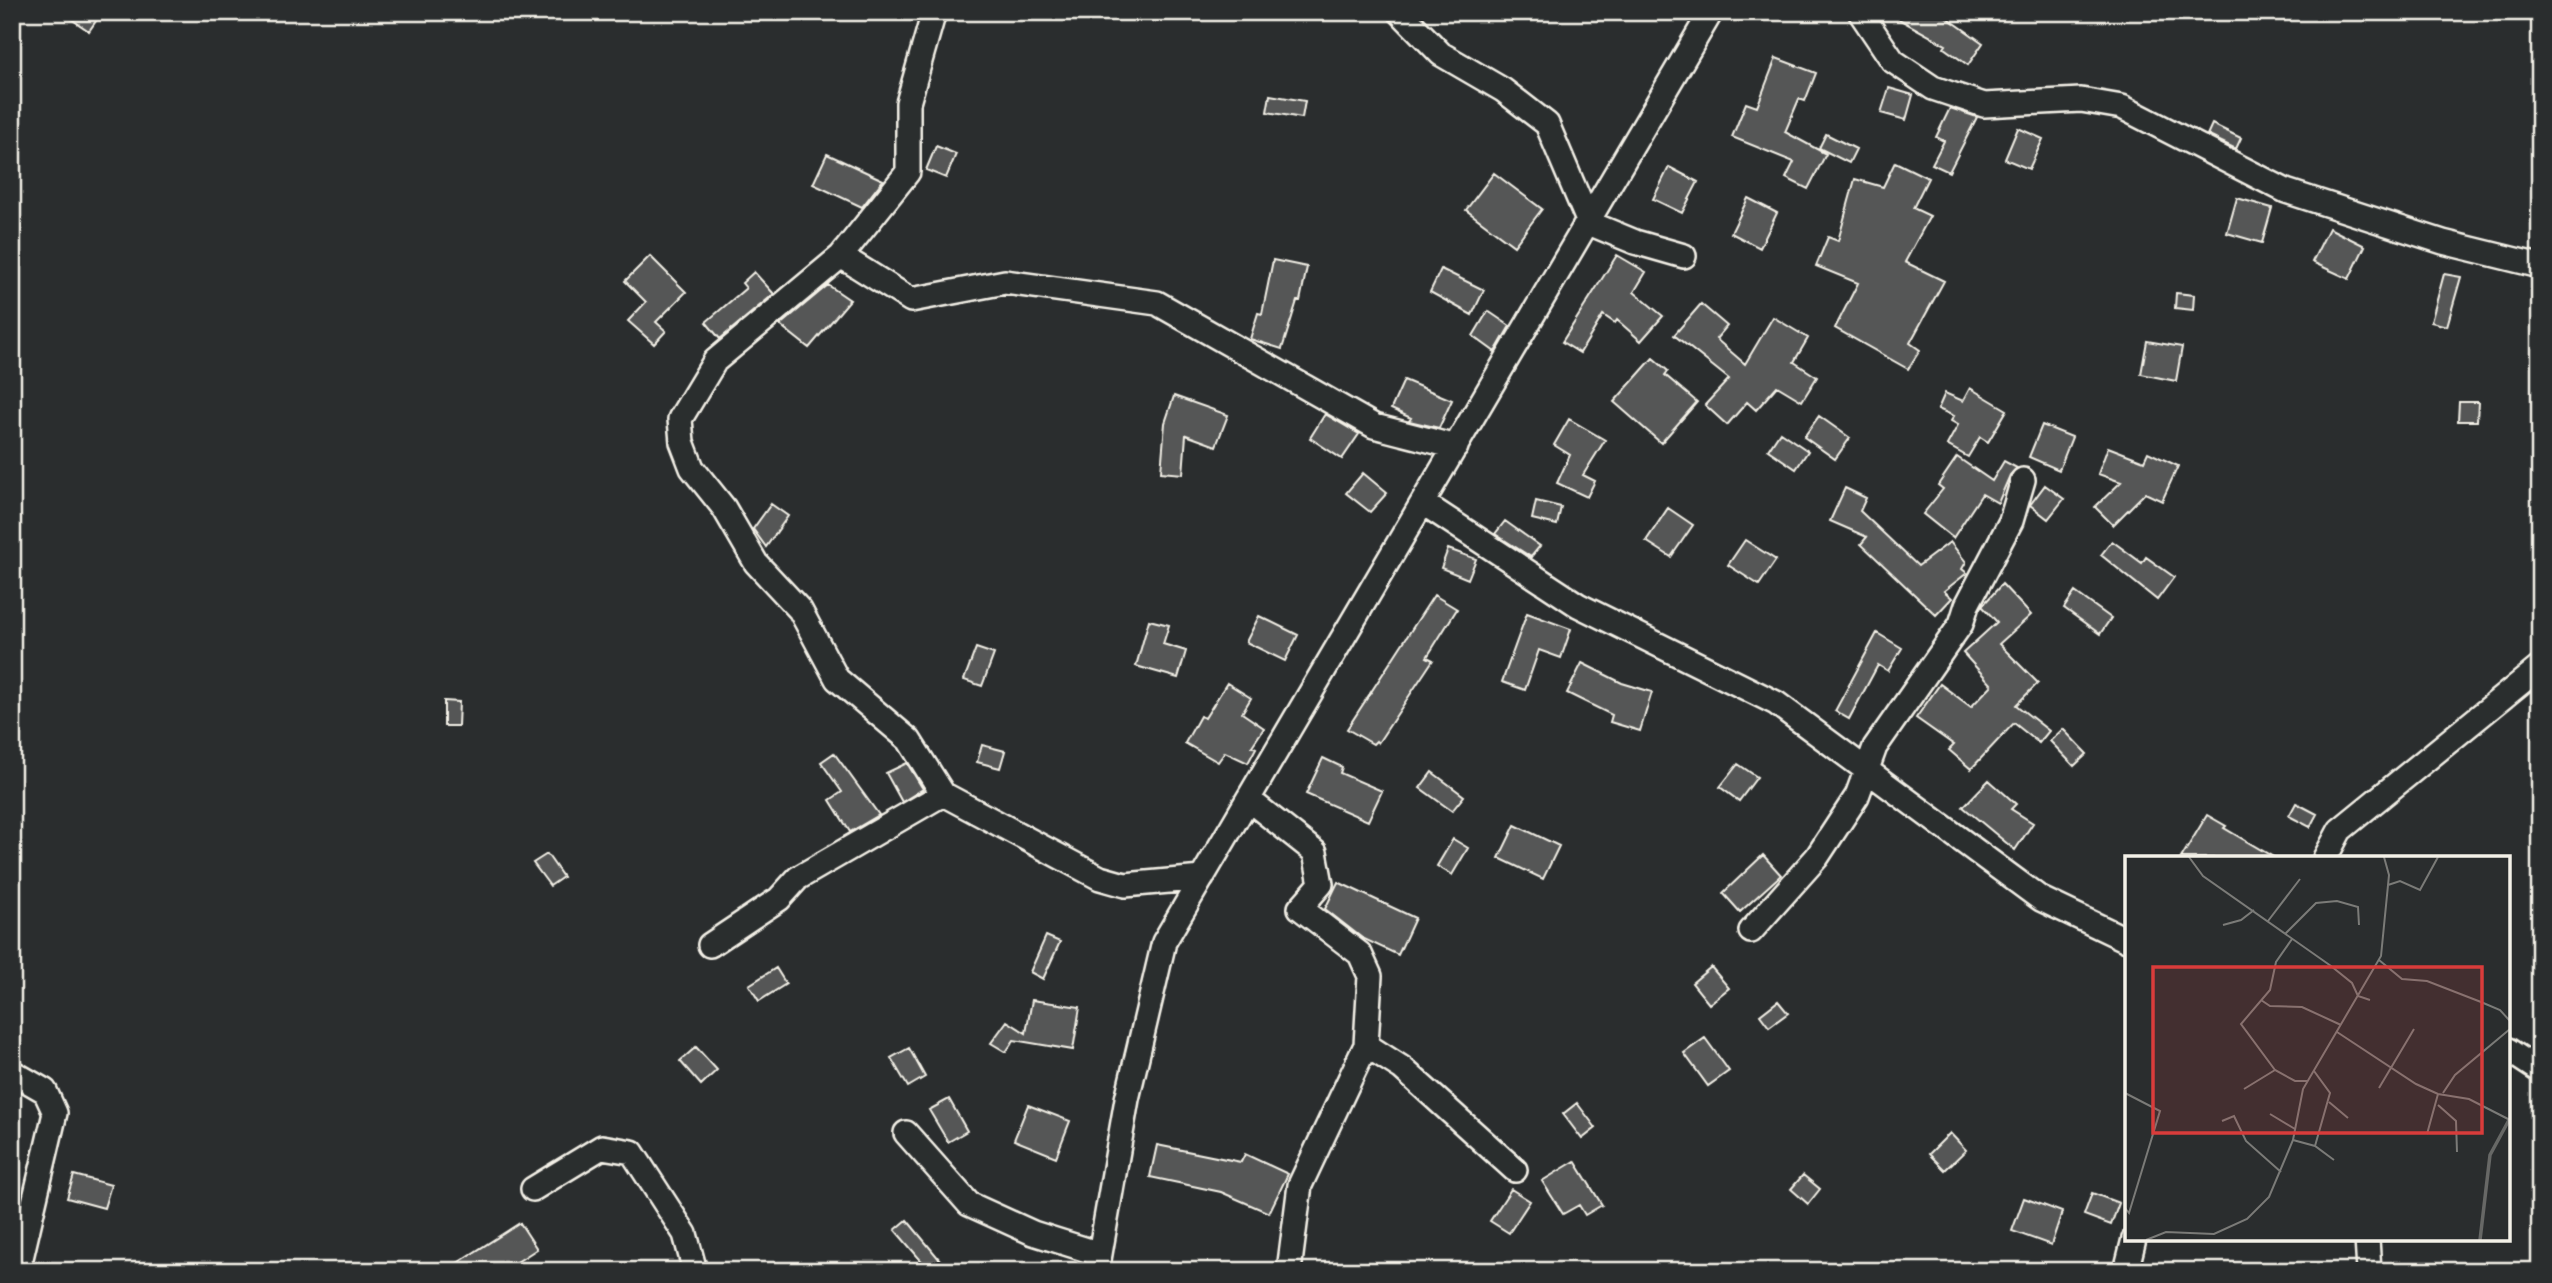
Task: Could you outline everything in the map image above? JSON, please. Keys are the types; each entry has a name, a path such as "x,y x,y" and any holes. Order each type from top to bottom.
{"street":[{"path":"934,12 908,103 908,172 841,256 715,361 680,419 682,442 692,468 724,508 756,563 800,610 837,678 909,740 943,794 1100,878 1125,886 1202,878"},
{"path":"1400,12 1441,54 1503,90 1547,124 1589,223 1635,242 1684,256"},
{"path":"906,1133 969,1204 1098,1262 1127,1099 1164,942 1711,12"},
{"path":"1860,12 1892,61 1933,88 1984,105 2081,100 2122,107 2286,191 2443,242 2540,266"},
{"path":"841,256 911,300 1005,282 1157,303 1374,426 1456,447"},
{"path":"1751,931 1816,858 1857,796 1864,769 1875,747 1961,624 1966,605 2011,521 2023,480"},
{"path":"1423,503 1578,605 1776,703 2041,899 2125,939"},
{"path":"2326,856 2340,830 2540,667"},
{"path":"710,945 779,899 798,878 943,794"},
{"path":"1248,799 1315,852 1321,884 1300,908 1360,954 1370,976 1366,1045 1300,1185 1289,1271"},
{"path":"1366,1045 1402,1068 1515,1170"},
{"path":"2510,1051 2540,1071"},
{"path":"12,1072 45,1091 52,1101 55,1113 18,1271"},
{"path":"533,1189 601,1147 632,1152 685,1234 695,1271"},
{"path":"2126,1271 2134,1241"},
{"path":"2367,1241 2369,1271"}],"building":[{"path":"61,12 88,12 98,18 89,31"},
{"path":"1886,12 1939,12 1983,43 1968,65 1944,48 1946,45"},
{"path":"1776,58 1816,73 1805,101 1799,99 1785,132 1826,154 1808,189 1786,178 1794,162 1732,137 1746,103 1757,107"},
{"path":"1889,88 1913,95 1906,120 1881,113"},
{"path":"1270,95 1305,101 1302,118 1267,112"},
{"path":"1950,108 1977,117 1949,172 1932,164 1944,141 1936,137"},
{"path":"2212,124 2241,138 2236,149 2207,135"},
{"path":"2018,128 2043,139 2029,169 2005,159"},
{"path":"1826,134 1856,149 1849,163 1819,148"},
{"path":"936,146 956,154 946,178 926,170"},
{"path":"827,154 883,180 862,207 813,184"},
{"path":"1895,162 1928,178 1913,208 1930,216 1905,262 1944,281 1910,343 1920,350 1908,369 1835,328 1858,283 1816,266 1828,237 1838,241 1855,179 1883,187"},
{"path":"1669,167 1698,182 1682,213 1653,199"},
{"path":"1494,173 1542,209 1514,246 1466,210"},
{"path":"1748,198 1777,213 1760,248 1731,233"},
{"path":"2237,198 2272,208 2262,243 2227,233"},
{"path":"2329,228 2365,246 2349,279 2312,262"},
{"path":"1617,255 1646,272 1634,292 1663,316 1641,341 1617,320 1615,323 1603,315 1580,353 1562,342"},
{"path":"650,256 686,292 656,322 666,331 654,344 628,321 646,302 625,281"},
{"path":"1273,260 1307,267 1300,301 1297,301 1282,349 1250,339 1258,313 1262,314"},
{"path":"1441,269 1484,290 1472,315 1430,292"},
{"path":"754,272 774,294 720,339 706,322 746,288 742,283"},
{"path":"2444,274 2461,277 2447,326 2431,322"},
{"path":"828,285 850,300 809,348 780,325"},
{"path":"2176,293 2194,295 2193,310 2175,308"},
{"path":"1701,304 1727,326 1716,339 1745,364 1773,317 1808,338 1794,362 1817,377 1802,401 1777,386 1756,410 1747,402 1727,425 1705,405 1729,379 1674,335"},
{"path":"1488,311 1510,326 1495,352 1473,336"},
{"path":"2147,341 2182,347 2176,381 2141,374"},
{"path":"1653,358 1668,371 1665,375 1697,402 1661,443 1614,402"},
{"path":"1404,380 1452,400 1439,428 1409,421 1411,418 1391,409"},
{"path":"1970,388 2007,410 1988,442 1980,437 1968,457 1947,445 1958,425 1951,421 1954,416 1938,409 1945,393 1963,401"},
{"path":"1174,396 1228,415 1216,446 1186,435 1183,474 1161,472 1165,423"},
{"path":"2459,402 2478,402 2477,421 2458,421"},
{"path":"1325,414 1359,434 1342,459 1310,438"},
{"path":"1819,416 1850,438 1835,459 1804,437"},
{"path":"1569,419 1605,440 1583,475 1595,481 1587,497 1557,483 1570,455 1554,445"},
{"path":"2042,425 2072,437 2059,470 2029,457"},
{"path":"1780,432 1808,451 1796,469 1768,450"},
{"path":"2108,447 2144,461 2148,452 2178,466 2162,501 2145,493 2113,525 2095,507 2121,482 2098,474"},
{"path":"1957,457 1992,481 2004,461 2017,468 2010,475 1998,503 1982,494 1953,538 1923,514 1943,489 1938,485"},
{"path":"1363,473 1387,493 1370,512 1346,493"},
{"path":"2045,485 2064,499 2048,519 2030,505"},
{"path":"1845,488 1866,498 1860,511 1918,566 1950,542 1966,562 1962,569 1967,573 1944,591 1952,598 1936,615 1861,544 1867,537 1830,521"},
{"path":"1536,501 1561,507 1557,525 1532,519"},
{"path":"771,504 788,516 766,547 753,529"},
{"path":"1668,508 1693,525 1671,557 1646,541"},
{"path":"1505,521 1540,546 1531,557 1495,534"},
{"path":"1745,540 1776,560 1759,585 1728,565"},
{"path":"2112,541 2142,563 2146,557 2174,577 2157,600 2101,555"},
{"path":"1448,549 1476,559 1468,579 1441,568"},
{"path":"2002,584 2031,615 1999,644 2038,683 2016,705 2049,731 2039,743 2014,723 1971,769 1949,750 1954,745 1916,718 1940,684 1971,707 1992,685 1963,653 1997,622 1982,606"},
{"path":"2075,592 2111,618 2100,634 2064,608"},
{"path":"1434,595 1457,609 1427,657 1433,660 1378,743 1376,741 1373,744 1347,729"},
{"path":"1527,613 1571,629 1561,658 1539,650 1525,690 1502,682"},
{"path":"1259,616 1298,635 1285,661 1246,642"},
{"path":"1149,620 1169,625 1163,644 1186,651 1178,678 1136,666"},
{"path":"1877,633 1902,648 1888,671 1878,665 1849,719 1835,711"},
{"path":"976,648 994,654 982,686 964,680"},
{"path":"1582,663 1622,683 1652,692 1640,731 1610,722 1612,715 1567,693"},
{"path":"1227,683 1251,698 1242,713 1264,728 1252,746 1256,748 1248,763 1225,752 1218,762 1185,743 1200,716 1205,718"},
{"path":"444,701 459,702 458,726 444,726"},
{"path":"2063,729 2087,754 2074,766 2050,741"},
{"path":"982,745 1005,751 1000,768 977,762"},
{"path":"834,753 879,815 850,832 830,800 842,792 821,762"},
{"path":"1323,758 1342,767 1340,773 1382,791 1368,821 1306,794"},
{"path":"907,763 923,789 902,802 886,773"},
{"path":"1738,764 1757,777 1739,801 1720,787"},
{"path":"1432,772 1464,796 1452,811 1420,788"},
{"path":"1989,780 2016,804 2011,809 2033,823 2015,850 1963,807"},
{"path":"2296,803 2317,814 2310,827 2289,816"},
{"path":"2207,815 2272,856 2182,856"},
{"path":"1515,825 1559,846 1543,879 1499,858"},
{"path":"1453,839 1468,848 1452,875 1437,866"},
{"path":"547,854 563,877 550,886 533,863"},
{"path":"1763,855 1781,875 1740,912 1723,893"},
{"path":"1338,882 1415,918 1398,955 1362,938 1325,909"},
{"path":"1046,936 1060,942 1043,979 1030,972"},
{"path":"1711,967 1729,988 1709,1004 1692,983"},
{"path":"776,968 786,984 759,1001 749,985"},
{"path":"1032,1000 1080,1007 1073,1050 1014,1040 1006,1052 991,1043 1007,1021 1026,1033"},
{"path":"1778,1001 1788,1013 1769,1027 1760,1015"},
{"path":"1705,1038 1729,1071 1708,1086 1684,1053"},
{"path":"696,1047 717,1070 701,1085 680,1061"},
{"path":"909,1048 925,1077 908,1087 891,1058"},
{"path":"949,1099 967,1131 948,1142 929,1110"},
{"path":"1577,1103 1596,1128 1582,1139 1563,1114"},
{"path":"1028,1105 1070,1121 1056,1157 1014,1140"},
{"path":"1950,1133 1966,1150 1945,1170 1929,1154"},
{"path":"1157,1145 1241,1162 1245,1154 1288,1174 1269,1213 1221,1192 1150,1177"},
{"path":"1575,1161 1602,1205 1585,1215 1579,1205 1563,1214 1542,1181"},
{"path":"74,1175 111,1185 104,1208 67,1198"},
{"path":"1803,1175 1820,1189 1808,1204 1791,1189"},
{"path":"1511,1189 1530,1201 1509,1233 1490,1221"},
{"path":"2092,1193 2119,1203 2111,1225 2084,1215"},
{"path":"2024,1198 2062,1212 2051,1245 2012,1231"},
{"path":"907,1220 949,1271 930,1271 895,1230"},
{"path":"520,1223 537,1249 503,1271 445,1271"}]}
